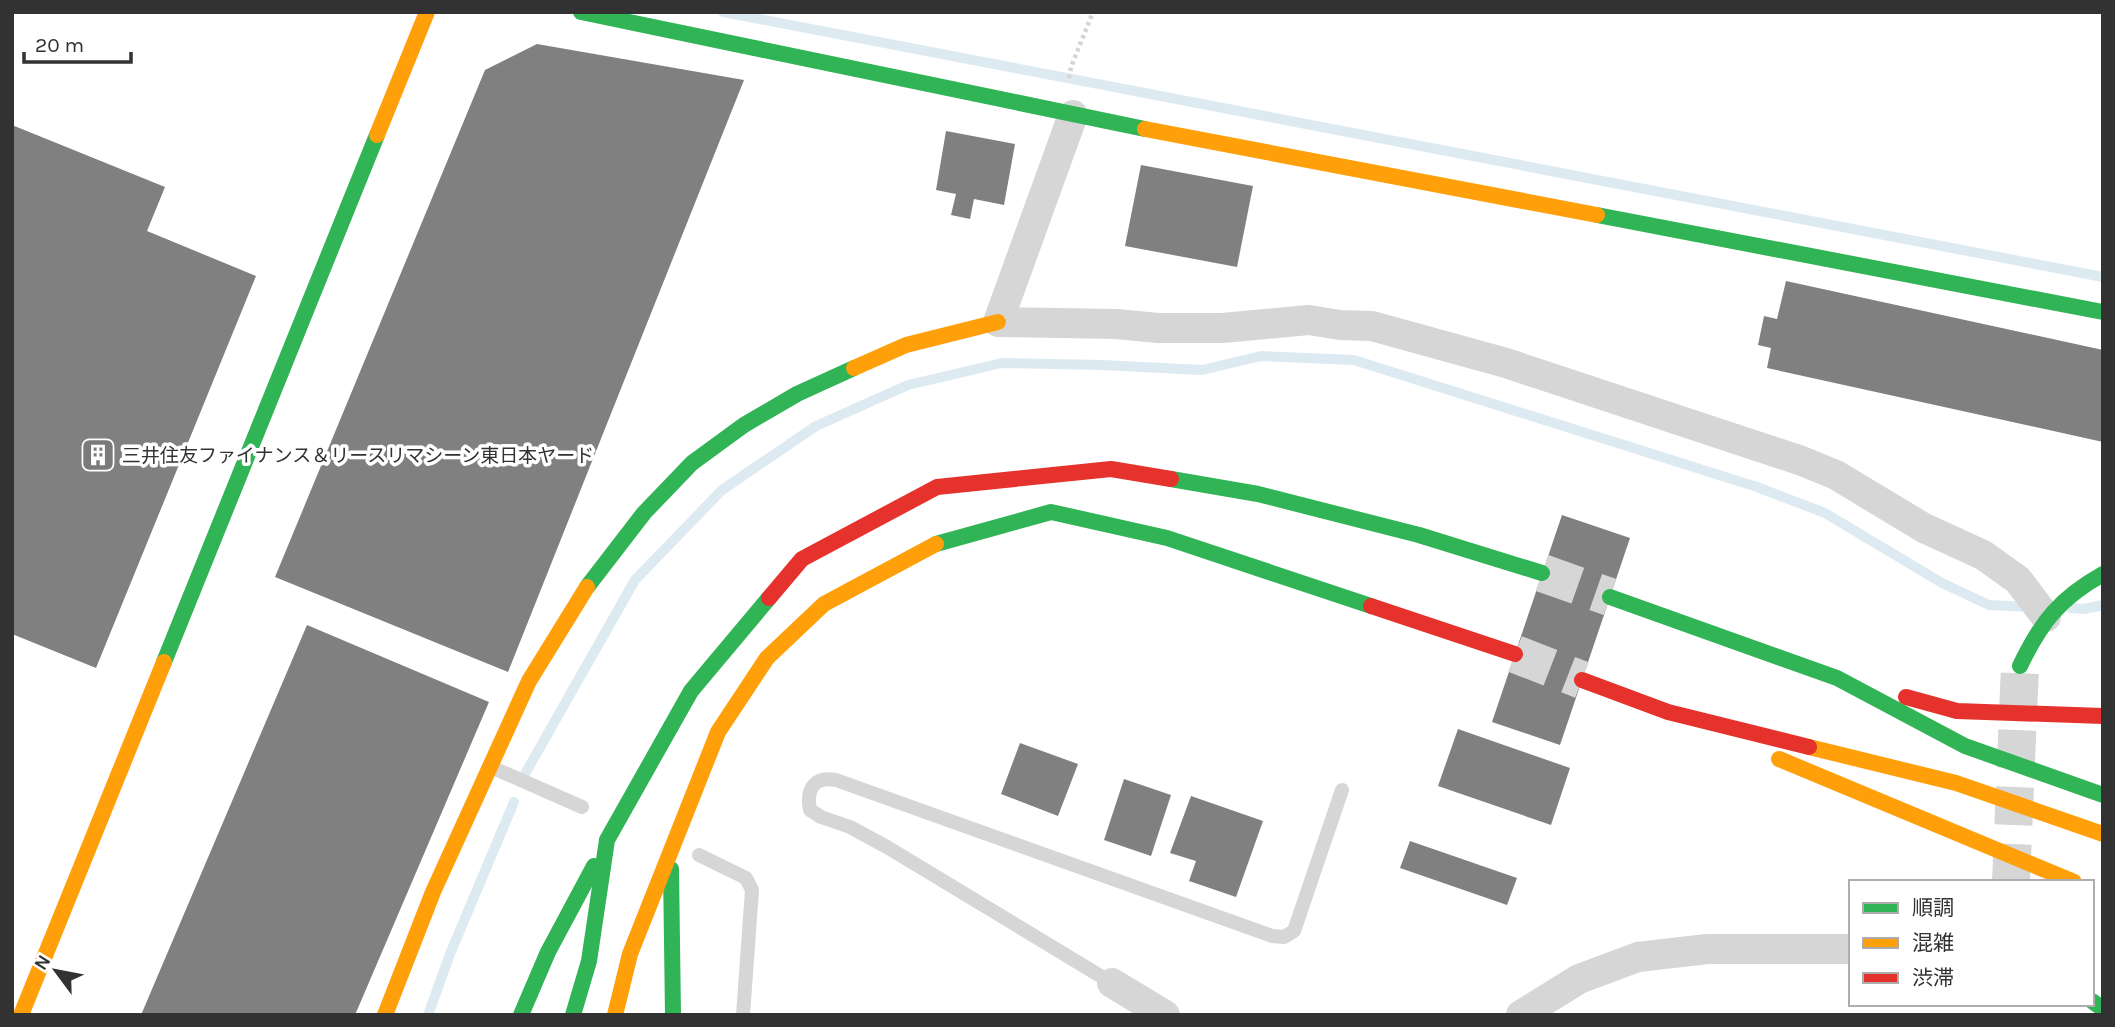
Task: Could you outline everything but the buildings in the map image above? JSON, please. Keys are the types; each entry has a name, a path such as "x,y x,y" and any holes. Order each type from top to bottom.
{"main road":[{"path":"21,1015 427,12"},
{"path":"581,12 1068,114 2103,312"},
{"path":"386,1015 433,892 529,681 593,579 644,513 692,463 744,425 797,394 906,345 998,322"},
{"path":"521,1015 548,952 691,691 803,559 937,487 1111,469 1258,494 1419,535 1542,573"},
{"path":"615,1015 630,954 718,732 766,658 824,604 930,546 1051,512 1167,538 1516,654"},
{"path":"2020,666 2032,639 2047,616 2078,587 2103,574"},
{"path":"1610,597 1837,678 1956,711 2103,716"},
{"path":"1837,678 1965,746 2103,795"},
{"path":"1582,680 1668,712 2069,880"},
{"path":"1668,712 1956,783 2103,834"},
{"path":"573,1015 589,961 607,840"},
{"path":"671,849 673,1015"}],"street":[{"path":"1068,114 998,322 1210,328 1310,320 1372,326 1399,332 1518,368 1802,461 1836,475 1924,528 1983,555 2018,580 2047,616"},
{"path":"1521,1015 1579,979 1638,957 1707,949 1849,949"},
{"path":"1112,984 1165,1015"}],"lane":[{"path":"490,766 582,807"},
{"path":"1112,984 887,847 810,810 808,798 811,788 816,782 826,778 836,780 1272,936 1284,937 1294,931 1342,790"},
{"path":"699,855 746,877 752,890 743,1015"}],"path":[{"path":"1068,114 1071,67 1093,12"}],"waterway":[{"path":"723,12 2103,277"},
{"path":"526,772 635,580 722,490 816,426 908,385 1002,363 1202,370 1261,356 1354,360 1757,487 1825,513 1942,583 1989,605 2030,607"},
{"path":"2071,608 2084,609 2103,605"},
{"path":"428,1015 450,954 514,802"}],"tunnel":[{"path":"1542,573 1610,597"},
{"path":"1515,654 1582,680"},
{"path":"2011,880 2020,666"}],"traffic: fast":[{"path":"581,12 1145,129"},
{"path":"164,662 377,135"},
{"path":"1597,215 2103,312"},
{"path":"587,587 644,513 692,463 744,425 797,394 854,368"},
{"path":"1171,479 1258,494 1419,535 1542,573"},
{"path":"936,544 1051,512 1167,538 1371,606"},
{"path":"2020,666 2053,612 2075,592 2103,574"},
{"path":"1610,597 1837,678 1965,746 2103,795"},
{"path":"573,1015 589,961 607,840 691,691 769,598"},
{"path":"521,1015 548,952 594,866"},
{"path":"671,869 673,1015"},
{"path":"2094,1002 2103,1009"}],"traffic: slow":[{"path":"377,135 427,12"},
{"path":"1145,129 1597,215"},
{"path":"854,368 906,345 998,322"},
{"path":"615,1015 630,954 718,732 767,658 824,604 936,544"},
{"path":"385,1015 433,892 529,681 587,587"},
{"path":"21,1015 164,662"},
{"path":"1809,747 1956,783 2103,834"},
{"path":"1779,759 2069,880"}],"traffic: jam":[{"path":"769,598 802,559 937,487 1111,469 1171,479"},
{"path":"1371,606 1515,654"},
{"path":"1582,680 1668,712 1809,747"},
{"path":"1906,697 1957,711 2103,716"}],"place":[{"name":"三井住友ファイナンス＆リースリマシーン東日本ヤード","path":"98,455"}]}
